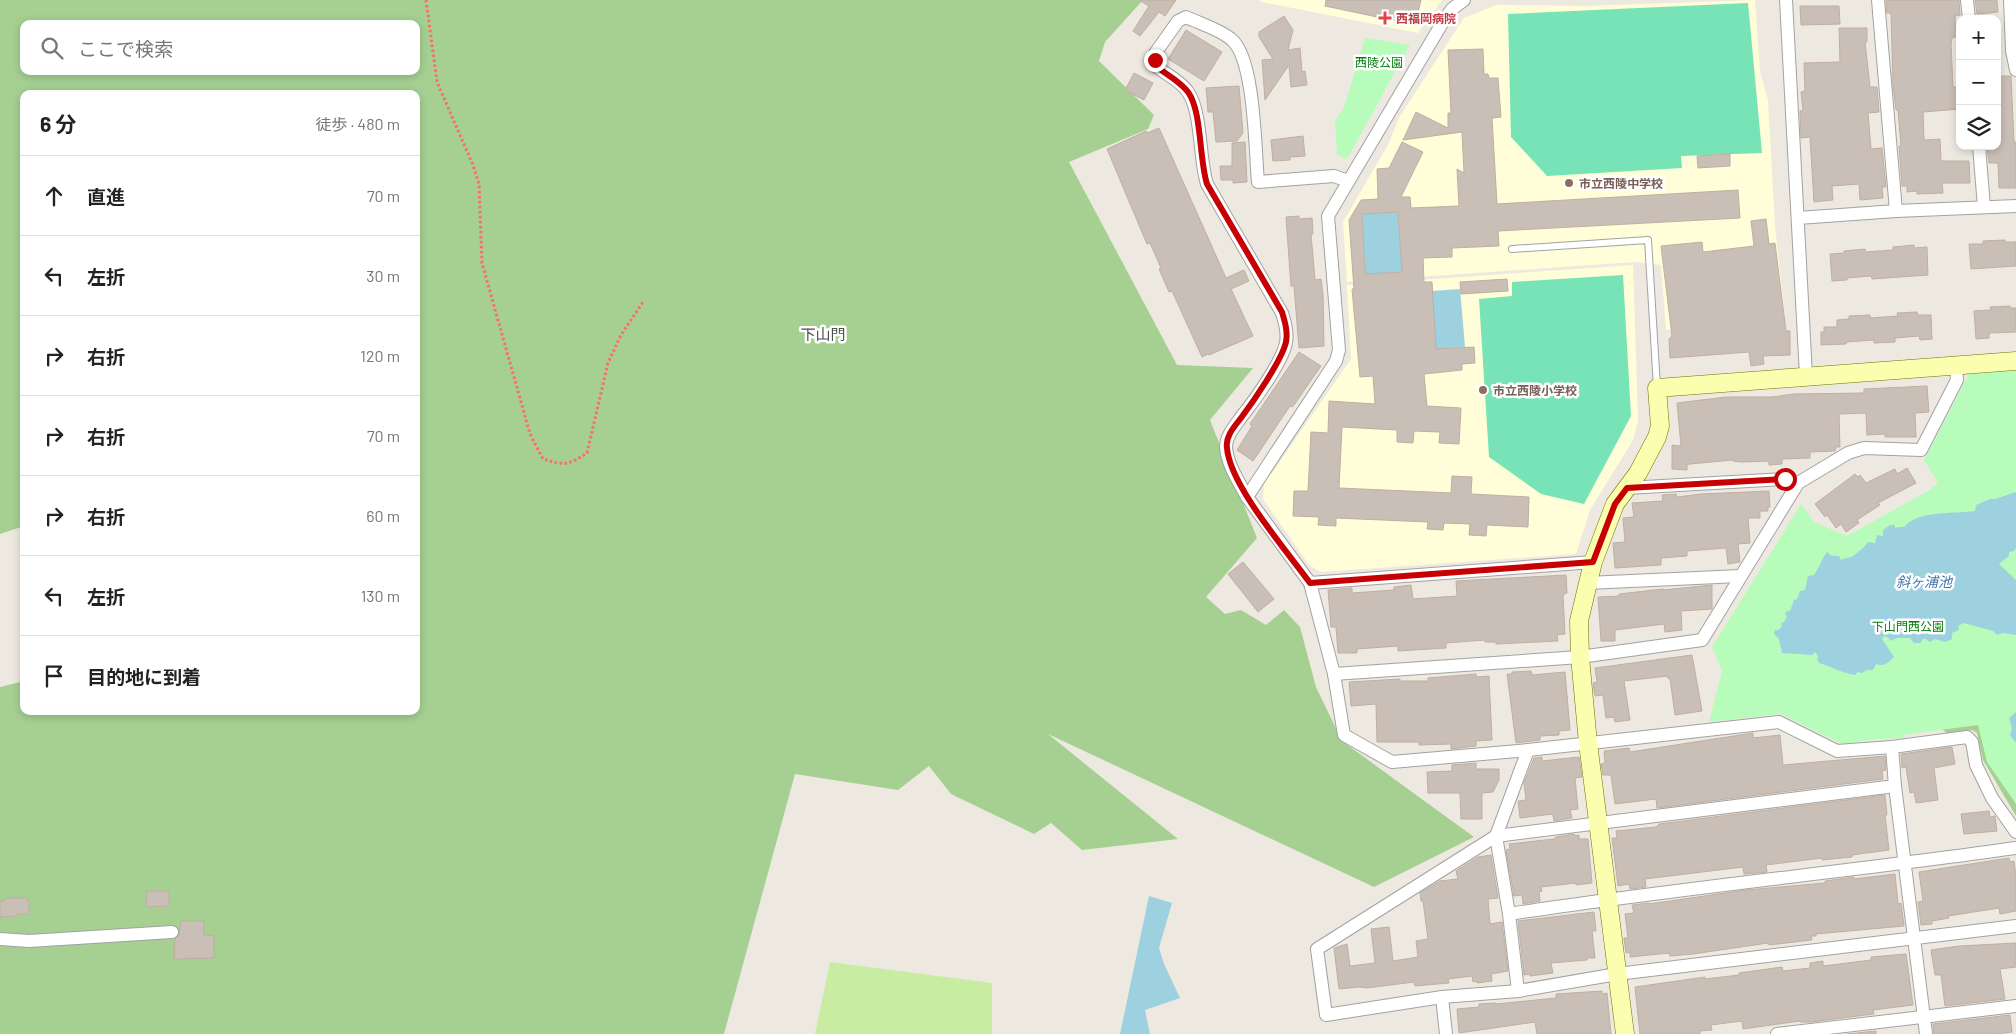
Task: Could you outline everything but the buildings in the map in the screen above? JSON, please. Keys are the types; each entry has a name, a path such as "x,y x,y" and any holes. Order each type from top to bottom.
{"street":[{"path":"1247,496 1336,361 1339,350 1328,216 1444,20 1452,9 1464,0"},
{"path":"1786,0 1806,376"},
{"path":"1878,0 1896,211"},
{"path":"1967,0 1969,15"},
{"path":"2010,0 2012,51 2016,70"},
{"path":"1348,181 1334,176 1258,182 1247,69 1241,50 1232,40 1211,28 1186,17 1178,21 1156,52 1155,60 1157,67 1189,92 1194,104 1203,172 1207,184 1282,312 1286,326 1286,341 1283,353 1249,407 1229,434 1226,446 1229,461 1247,496 1310,583 1334,674 1344,735 1392,762 1528,750 1779,722 1837,751 1892,747 1967,737 1972,742 1976,765 1992,798 2016,832"},
{"path":"1979,150 1984,207"},
{"path":"1798,218 1896,211 2016,206"},
{"path":"1625,1034 1588,743 1580,657 1579,621 1593,562 1615,504 1638,472 1657,438 1660,426 1657,388 2016,361"},
{"path":"1334,674 1580,657 1702,640 1798,483 1848,453 1864,448 1921,450 1957,380 1956,366"},
{"path":"1627,488 1785,479 1798,483"},
{"path":"1310,583 1593,562"},
{"path":"1587,583 1740,576"},
{"path":"1892,747 1895,786 1916,939 1926,1034"},
{"path":"1518,991 1509,914 1496,836 1528,750"},
{"path":"1895,786 1496,836 1317,949 1326,1015 1442,997 1518,991 1618,974 2016,926"},
{"path":"1509,914 1608,899 1906,864 2016,848"},
{"path":"0,939 29,942 172,932"},
{"path":"1442,997 1446,1034"},
{"path":"1777,1034 2016,1006"}],"lane":[{"path":"1512,249 1648,240 1657,388"}],"path":[{"path":"426,0 437,82 473,165 479,184 482,263 530,434 543,458 558,464 572,463 587,453 608,363 621,336 643,302"}],"shaded area":[{"name":"西福岡病院","path":"1259,0 1442,0 1418,33"},
{"name":"市立西陵中学校","path":"1755,0 1760,72 1768,100 1775,226 1785,316 1666,330 1661,265 1636,262 1347,282 1343,222 1388,145 1400,116 1464,18 1496,5 1586,6"},
{"name":"市立西陵小学校","path":"1633,265 1638,421 1633,440 1590,510 1576,554 1321,572 1309,565 1263,499 1264,484 1351,359 1347,285"}],"green space":[{"path":"0,0 1143,0 1105,42 1099,61 1154,115 1148,129 1069,162 1177,365 1253,368 1210,420 1257,538 1206,597 1225,614 1241,610 1266,625 1284,610 1300,627 1316,687 1342,741 1474,837 1374,887 1048,734 1178,839 1082,850 1051,823 1034,834 951,794 929,766 898,790 795,774 724,1034 0,1034 0,687 20,682 20,715 420,715 420,90 20,90 20,527 0,534"},
{"path":"1748,3 1762,153 1681,156 1682,168 1547,176 1511,137 1508,14"},
{"name":"西陵公園","path":"1365,38 1410,45 1347,159 1337,155 1335,121 1344,107"},
{"path":"1623,275 1631,416 1584,504 1541,494 1489,457 1479,299 1512,296 1512,282"},
{"name":"下山門西公園","path":"2016,370 2016,804 1987,762 1978,725 1903,735 1903,738 1842,744 1781,714 1709,722 1722,671 1712,647 1801,504 1814,522 1847,536 1928,491 1938,483 1924,460 1969,374"},
{"path":"1978,714 2016,769 2016,816 1983,760 1977,733 1972,730 1948,734 1939,727"},
{"path":"830,962 992,983 992,1034 815,1034"}],"water":[{"path":"1398,212 1402,272 1365,274 1362,214"},
{"path":"1460,289 1465,347 1436,349 1432,291"},
{"name":"斜ヶ浦池","path":"2016,492 2016,548 2014,551 2009,552 2009,556 1999,564 2016,580 2016,635 2003,633 1997,635 1993,631 1964,623 1958,626 1959,630 1952,633 1952,639 1945,642 1935,639 1930,642 1924,638 1920,643 1914,643 1910,638 1897,638 1890,641 1889,638 1884,636 1882,639 1894,657 1886,664 1876,664 1873,670 1867,670 1862,673 1858,672 1855,675 1819,663 1815,652 1812,655 1782,653 1779,639 1774,634 1775,630 1779,630 1782,626 1781,623 1784,622 1787,616 1785,614 1787,611 1790,611 1800,591 1805,590 1808,576 1814,575 1827,552 1832,556 1839,556 1841,560 1853,556 1868,542 1875,543 1877,535 1883,536 1883,530 1890,525 1895,525 1895,528 1904,527 1910,522 1927,515 1975,511 1976,505"},
{"path":"2016,712 2016,743 2010,735 2012,728 2009,718"},
{"path":"1149,896 1172,903 1159,948 1164,964 1180,998 1145,1010 1150,1034 1120,1034"}],"place":[{"name":"西福岡病院","path":"1385,18"},
{"name":"市立西陵中学校","path":"1569,183"},
{"name":"市立西陵小学校","path":"1483,390"}],"district":[{"name":"下山門","path":"823,334"}],"route":[{"path":"1155,60 1157,67 1189,92 1194,104 1203,172 1207,184 1282,312 1286,326 1286,341 1283,353 1249,407 1229,434 1226,446 1229,461 1247,496 1310,583 1593,562 1615,504 1627,488 1785,479"}]}
